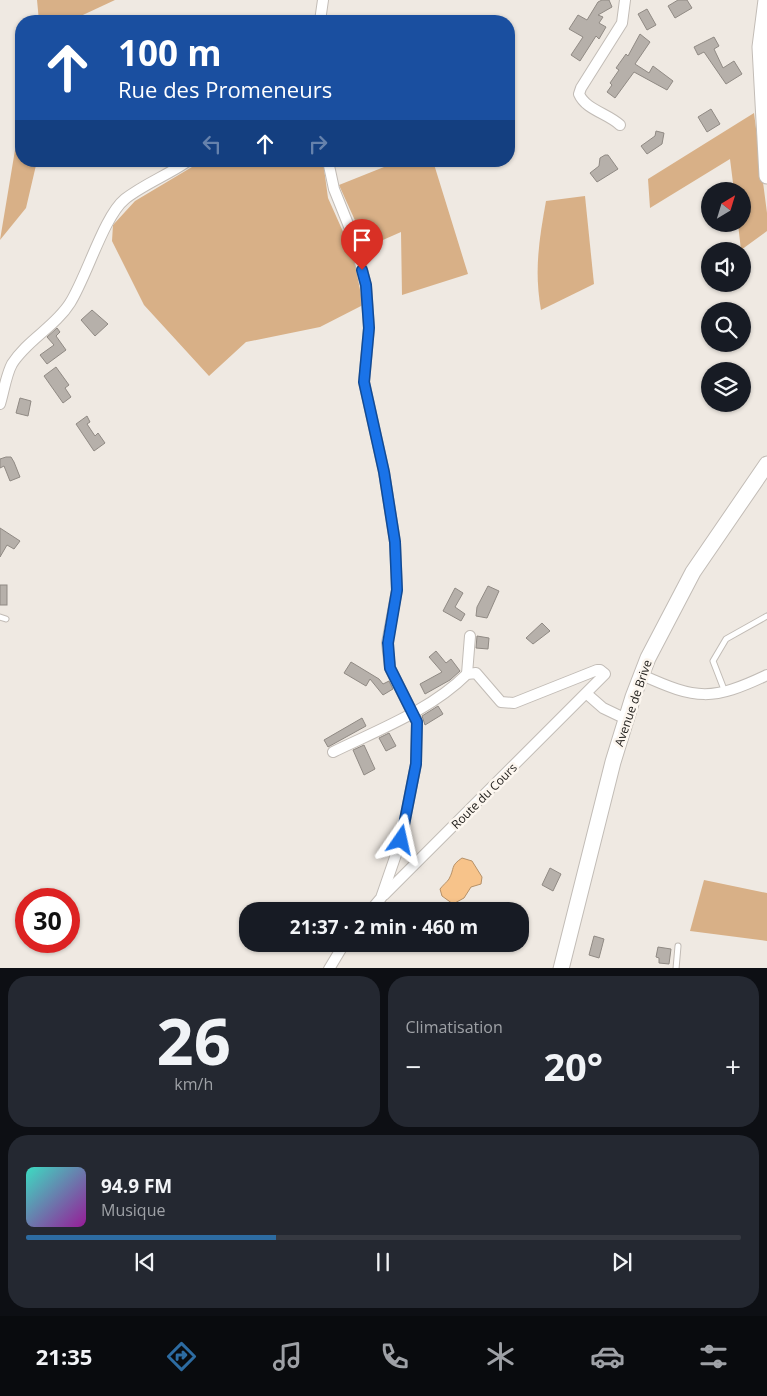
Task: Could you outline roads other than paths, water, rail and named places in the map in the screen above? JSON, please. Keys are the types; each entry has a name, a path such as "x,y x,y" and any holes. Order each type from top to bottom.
{"street":[{"path":"321,15 322,0"},
{"path":"620,125 611,117 587,106 579,94 580,88 622,23 625,0"},
{"path":"766,0 762,126 767,176"},
{"path":"0,404 11,365 21,352 58,319 70,304 87,272 112,213 125,199 178,167"},
{"name":"Route du Cours","path":"329,167 334,189 354,239 366,285 369,328 364,382 384,472 395,542 397,590 388,643 390,668 417,722 416,764 401,840 381,898"},
{"name":"Avenue de Brive","path":"561,968 598,813 626,719 657,639 693,572 767,464"},
{"path":"333,752 413,711 453,687 467,674 470,636"},
{"name":"Route du Cours","path":"378,902 604,677 603,672 597,670 514,703 501,702 476,674 467,674"},
{"path":"642,676 674,690 697,695 725,693 767,675"},
{"path":"587,694 603,708 626,719"},
{"path":"329,968 339,952"}],"lane":[{"path":"725,693 713,661 726,639 767,616"},
{"path":"0,617 6,619"},
{"path":"676,968 678,946"}]}
